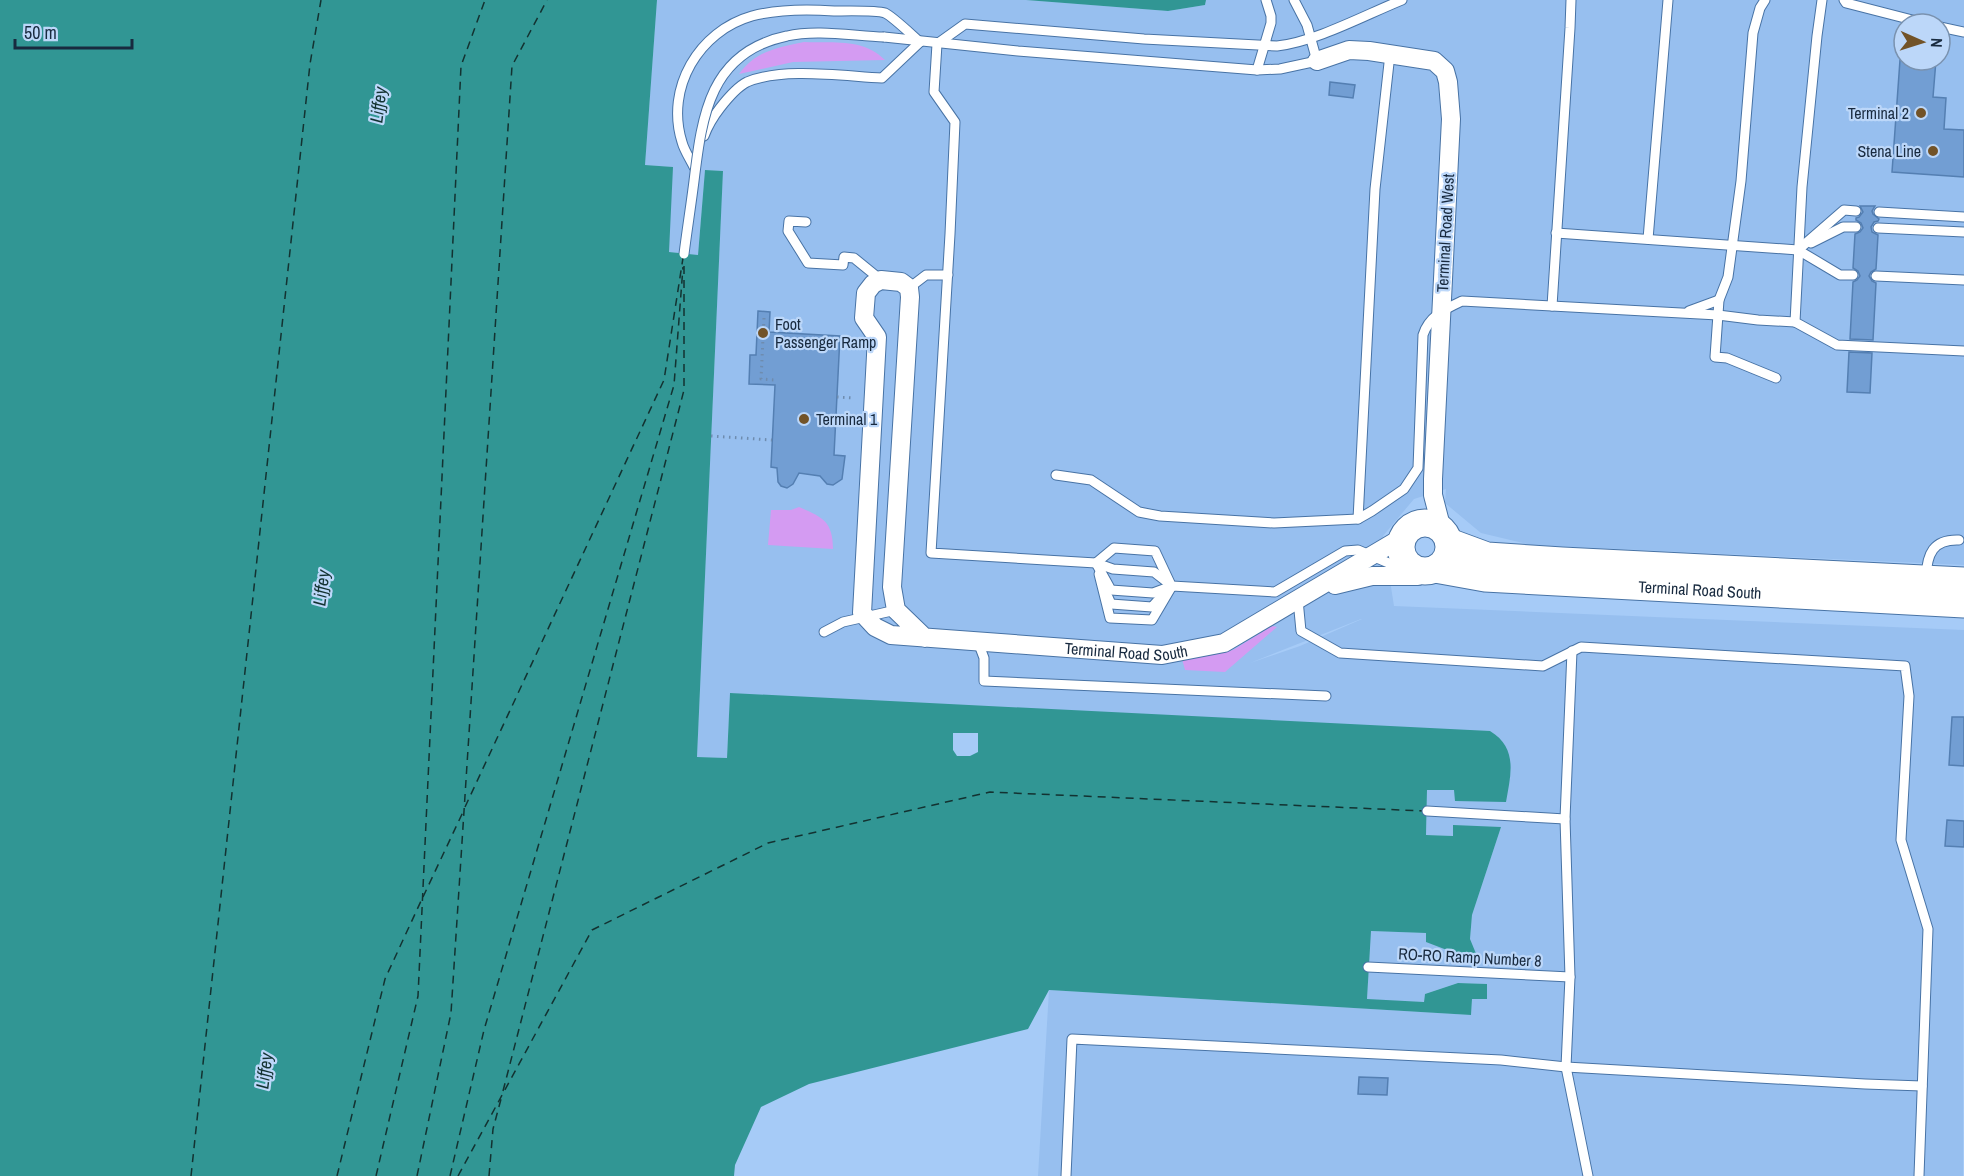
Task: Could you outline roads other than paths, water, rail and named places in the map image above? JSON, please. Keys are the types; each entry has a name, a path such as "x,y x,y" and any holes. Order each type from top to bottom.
{"street":[{"name":"Terminal Road West","path":"1317,61 1349,50 1434,61 1445,71 1451,101 1433,479 1433,495 1445,536"},
{"path":"866,617 862,612 877,337 864,318 866,293 873,284 881,280 901,282 909,288 892,587 896,610 925,638"},
{"path":"871,460 900,462"},
{"path":"1421,523 1436,526 1445,536 1447,558 1426,570 1404,558 1402,552 1404,537 1408,530 1421,523"},
{"name":"Terminal Road South","path":"1445,536 1487,555 1541,560 1964,581"},
{"name":"Terminal Road South","path":"866,617 875,627 891,636 1162,655 1224,642 1404,537"},
{"name":"Terminal Road South","path":"1306,595 1371,576 1418,576 1426,570 1485,578 1964,604"}],"lane":[{"path":"1257,70 1271,16 1266,0"},
{"path":"920,42 882,78 791,74 764,77 745,83 726,100 708,124 694,167 684,254 703,117 712,91 732,64 758,45 788,35 822,34 884,37 937,44 1257,70 1280,69 1317,61 1301,12 1294,0"},
{"path":"937,44 965,24 1263,46 1288,45 1402,0"},
{"path":"1551,306 1570,0"},
{"path":"1648,239 1668,0"},
{"path":"1765,0 1760,8 1753,33 1741,181 1728,277 1719,300 1715,357 1727,358 1776,378"},
{"path":"1795,322 1798,250 1811,94 1822,0"},
{"path":"1844,0 1846,3 1892,15"},
{"path":"694,167 682,142 678,118 680,92 687,70 699,50 732,25 750,17 775,11 812,9 885,13 920,42"},
{"path":"937,44 934,92 955,122 931,554 1096,563 1113,569 1154,572 1172,586"},
{"path":"1358,519 1375,189 1390,54"},
{"path":"1798,250 1844,210 1856,211"},
{"path":"1879,212 1964,217"},
{"path":"806,222 789,221 788,231 808,263 843,265 844,257 854,258 881,280"},
{"path":"1798,250 1843,227 1856,227"},
{"path":"1878,228 1964,232"},
{"path":"1556,233 1798,250 1840,275 1853,275"},
{"path":"909,288 926,275 948,275"},
{"path":"1876,276 1964,280"},
{"path":"1684,314 1719,300"},
{"path":"1056,475 1092,480 1139,513 1274,523 1358,519 1404,489 1418,468 1426,326 1440,312 1462,301 1718,315 1795,322 1837,345 1964,351"},
{"path":"1926,579 1927,563 1933,548 1942,541 1959,540"},
{"path":"1096,563 1114,548 1155,551 1172,586"},
{"path":"1096,563 1111,590 1153,593 1172,586 1275,592 1345,551 1358,550 1398,567 1426,570"},
{"path":"1096,563 1110,604 1152,607 1172,586"},
{"path":"1096,563 1110,618 1152,621 1172,586"},
{"path":"1306,595 1302,631 1340,653 1543,666 1581,647 1905,666 1909,696 1901,840 1928,929 1919,1176"},
{"path":"824,632 843,622 896,610"},
{"path":"978,642 984,658 984,681 1326,696"},
{"path":"1572,651 1565,819 1570,978 1566,1067 1588,1176"},
{"path":"1427,811 1565,819"},
{"name":"RO-RO Ramp Number 8","path":"1368,967 1570,978"},
{"path":"1066,1176 1072,1039 1501,1060 1566,1067 1922,1086"}],"water":[{"name":"Liffey","path":"0,0 657,0 645,165 673,167 669,252 698,255 705,170 723,171 697,757 727,758 730,693 1490,731 1505,745 1509,754 1511,772 1506,802 1455,801 1454,790 1427,790 1426,835 1453,836 1453,825 1501,827 1472,915 1470,939 1477,956 1460,955 1426,942 1426,933 1371,931 1367,999 1424,1002 1425,994 1458,983 1487,984 1487,999 1472,999 1471,1015 1049,990 1028,1029 809,1084 761,1107 735,1165 734,1176 0,1176"},
{"path":"1026,0 1206,0 1205,5 1168,11"}],"place":[{"name":"Terminal 2","path":"1921,113"},
{"name":"Stena Line","path":"1933,151"},
{"name":"Foot Passenger Ramp","path":"763,333"},
{"name":"Terminal 1","path":"804,419"}]}
